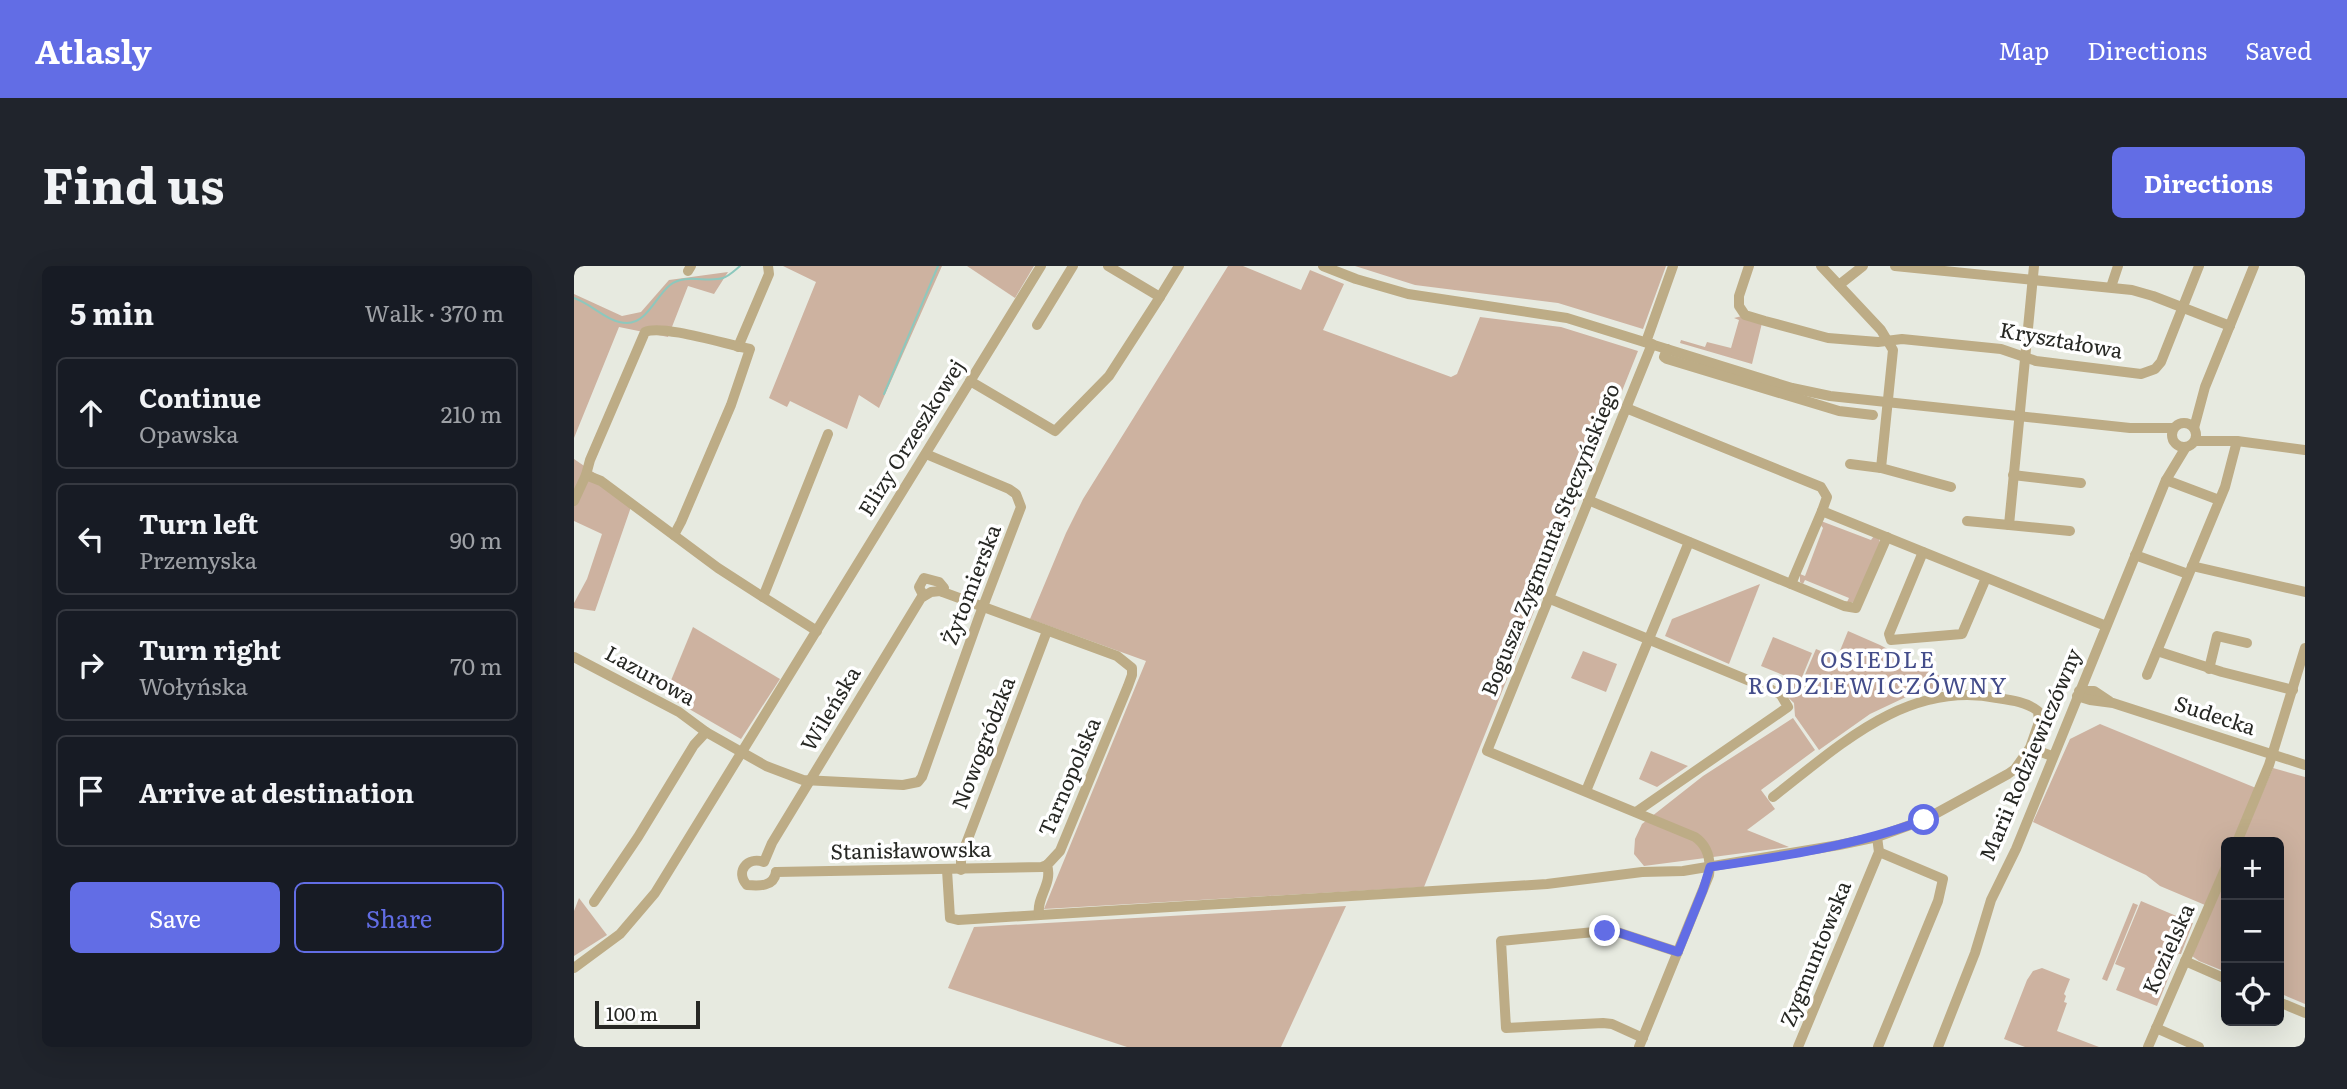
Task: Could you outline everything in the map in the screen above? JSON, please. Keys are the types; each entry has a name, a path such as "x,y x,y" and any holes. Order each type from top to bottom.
{"street":[{"path":"738,347 769,274 768,266"},
{"name":"Elizy Orzeszkowej","path":"574,968 620,934 649,902 1041,266"},
{"path":"1037,325 1073,266"},
{"path":"1108,266 1160,297"},
{"path":"970,381 1055,431 1113,372 1179,266"},
{"path":"1323,266 1408,294 1576,320 1792,388 1888,403 2130,428 2174,428 2189,418 2205,387 2254,266"},
{"name":"Bogusza Zygmunta Stęczyńskiego","path":"1586,791 1487,751 1626,408 1673,266"},
{"name":"Kryształowa","path":"1749,266 1738,302 1745,315 1828,338 1889,341 1902,339 2001,349 2025,358 2146,373 2161,362 2199,266"},
{"path":"1821,266 1889,341 1893,355 1881,468"},
{"path":"1839,285 1863,266"},
{"path":"1895,266 2144,292 2230,326"},
{"path":"2009,525 2034,266"},
{"path":"2111,287 2118,266"},
{"path":"574,501 645,332 652,328 667,330 750,349 746,366 674,535"},
{"path":"1667,349 1664,357 1667,359 1839,411 1873,415"},
{"name":"Marii Rodziewiczówny","path":"1938,1047 1975,953 1991,900 2016,849 2135,555 2166,481 2193,437 2205,387"},
{"path":"1839,411 1841,397"},
{"path":"1626,408 1821,487 1827,492 1822,511 1791,584"},
{"path":"2183,422 2193,437"},
{"path":"2130,428 2174,441 2193,437 2305,450"},
{"name":"Marii Rodziewiczówny","path":"2166,481 2174,428"},
{"path":"763,597 828,434"},
{"path":"2147,675 2225,487 2237,441"},
{"name":"Żytomierska","path":"810,782 904,785 918,782 930,756 982,606 1020,512 1020,501 1009,489 926,454"},
{"path":"1850,464 1881,468 1951,487"},
{"path":"586,475 601,481 763,597 817,631"},
{"path":"2013,475 2081,483"},
{"path":"2166,481 2219,500"},
{"path":"1588,500 1844,607 1856,608 1887,537"},
{"path":"1822,511 2106,626"},
{"path":"1967,521 2070,531"},
{"path":"1678,952 1617,932 1605,931 1501,942 1506,1028 1612,1024 1641,1042 1678,952 1703,890 1710,867 1705,846 1695,837 1586,791 1689,542"},
{"path":"1923,552 1889,634 1889,638 1895,641 1962,634 1986,578"},
{"path":"2135,555 2190,570 2305,592"},
{"path":"943,592 944,587 939,582 924,578 919,587 923,595 935,591 943,592 1047,631"},
{"name":"Wileńska","path":"776,872 771,883 747,885 742,879 746,866 752,859 764,862 772,843 923,595"},
{"path":"1548,598 1772,690 1781,695 1788,707 1636,812"},
{"name":"Tarnopolska","path":"1039,915 1038,907 1049,881 1047,865 1060,851 1132,675 1129,664 1117,656 1047,631"},
{"name":"Nowogródzka","path":"961,870 961,857 1047,631"},
{"path":"2209,668 2217,636 2247,643"},
{"path":"2239,837 2273,755 2305,648"},
{"path":"2157,651 2293,690"},
{"name":"Lazurowa","path":"574,657 679,712 706,732"},
{"path":"2078,693 2094,691 2088,670"},
{"name":"Sudecka","path":"2094,691 2113,703"},
{"name":"Sudecka","path":"2078,693 2090,700 2113,703 2305,765"},
{"path":"947,870 950,918 958,920 1547,884 1710,867 1877,837 1939,813 2015,769 2030,748 2039,717 2038,711 2032,706 1961,694 1908,705 1866,727 1773,797"},
{"path":"594,902 638,837 694,745 706,732 766,766 810,782"},
{"path":"2030,748 2052,757"},
{"path":"1877,837 1879,852 1943,879 1938,901 1878,1047"},
{"name":"Zygmuntowska","path":"1802,1046 1879,852"},
{"path":"764,862 776,872"},
{"name":"Stanisławowska","path":"776,872 961,870 1047,865"},
{"name":"Kozielska","path":"2148,1047 2221,878"},
{"path":"2185,961 2221,977"},
{"path":"2284,1004 2305,1013"},
{"path":"2156,1028 2199,1047"}],"shaded area":[{"path":"783,266 942,266 879,408 859,395 847,429 790,401 787,407 769,398 816,282"},
{"path":"967,266 1034,266 1015,298"},
{"path":"1228,266 1243,266 1301,290 1310,270 1344,284 1323,330 1451,377 1457,374 1480,317 1561,327 1638,351 1424,887 1044,909 1146,661 1030,619 1083,499"},
{"path":"1355,266 1666,266 1643,329 1558,303 1415,285"},
{"path":"728,272 714,294 688,286 668,337 619,327 574,438 574,294 622,316 641,312 669,280"},
{"path":"1742,316 1762,323 1752,364 1680,343 1681,340 1705,347 1707,342 1731,348 1739,320 1734,318"},
{"path":"574,459 596,474 631,507 595,611 574,608 602,534 574,521"},
{"path":"1821,521 1871,540 1874,536 1879,538 1880,543 1855,602 1847,602 1849,598 1805,580 1803,584 1800,582 1800,574 1805,576 1823,528"},
{"path":"1760,584 1729,664 1665,636 1672,619"},
{"path":"693,627 780,679 741,739 665,695"},
{"path":"1848,631 1961,687 1906,697 1870,714 1819,750 1795,716 1794,703 1775,682 1801,684 1816,649 1837,658"},
{"path":"1773,637 1812,653 1800,682 1761,666"},
{"path":"1583,651 1617,664 1606,692 1571,678"},
{"path":"1793,718 1815,750 1761,790 1775,809 1747,830 1789,847 1644,866 1634,854 1635,839 1642,824 1703,776"},
{"path":"2100,724 2256,788 2234,837 2221,837 2221,868 2205,905 2160,886 2146,875 2033,822 2070,739"},
{"path":"1651,751 1688,766 1657,787 1639,779"},
{"path":"2273,768 2305,777 2305,1004 2284,995 2284,837 2243,837"},
{"path":"2221,888 2221,970 2192,956"},
{"path":"579,898 607,935 574,956 574,911"},
{"path":"2141,901 2193,923 2157,1006 2116,990 2125,968 2115,964"},
{"path":"2133,903 2138,905 2107,981 2102,979"},
{"path":"1346,906 1281,1047 1127,1047 948,988 974,927"},
{"path":"2042,968 2070,979 2064,994 2064,1002 2067,1003 2057,1031 2099,1047 2025,1047 2004,1039 2027,980 2033,971"}],"waterway":[{"path":"574,298 613,320 634,322 646,314 676,281 723,278 740,266"},
{"path":"884,394 938,266"}],"district":[{"name":"OSIEDLE RODZIEWICZÓWNY","path":"1878,673"}],"route":[{"path":"1605,931 1617,932 1678,952 1710,867 1877,837 1924,820"}]}
